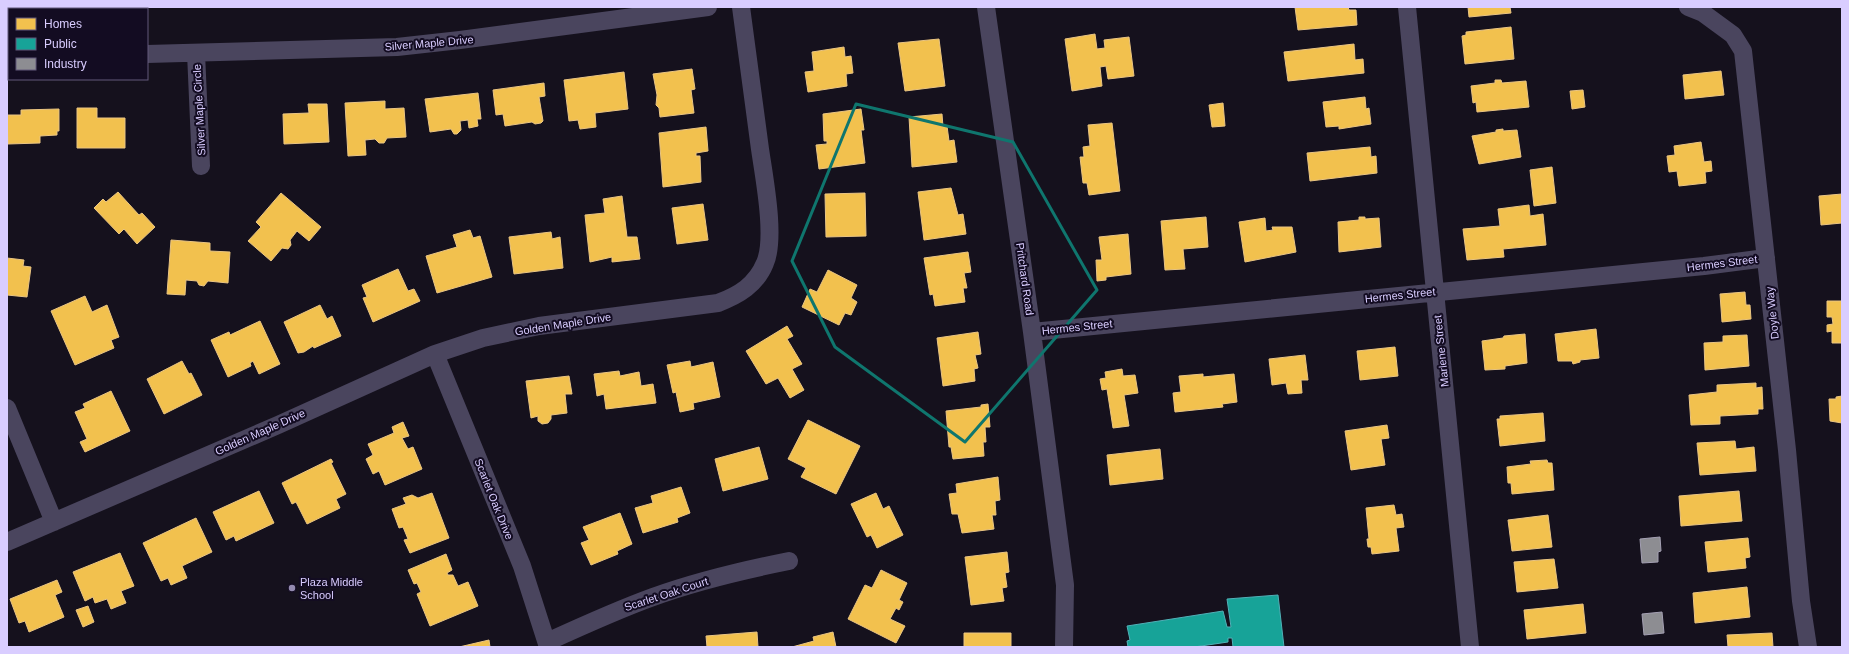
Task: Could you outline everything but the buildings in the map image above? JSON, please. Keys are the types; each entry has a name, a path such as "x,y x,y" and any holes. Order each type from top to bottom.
{"street":[{"name":"Silver Maple Drive","path":"148,54 397,47 708,7"},
{"name":"Golden Maple Drive","path":"7,542 278,425 435,354 483,338 539,326 718,303 739,295 756,280 769,254 769,217 741,7"},
{"name":"Pritchard Road","path":"986,7 1032,332 1065,585 1064,647"},
{"name":"Marlene Street","path":"1407,7 1470,647"},
{"name":"Doyle Way","path":"1688,7 1703,13 1734,35 1743,51 1788,450 1802,601 1808,647"},
{"name":"Silver Maple Circle","path":"196,53 201,166"},
{"name":"Hermes Street","path":"1032,332 1704,266 1766,258"},
{"name":"Scarlet Oak Drive","path":"435,354 522,566 548,645"},
{"path":"7,408 54,522"},
{"name":"Scarlet Oak Court","path":"548,645 594,620 655,596 733,573 789,561"}],"highlighted area":[{"path":"856,104 1013,142 1097,290 965,442 835,347 792,261"}],"place":[{"name":"Plaza Middle School","path":"292,588"}]}
